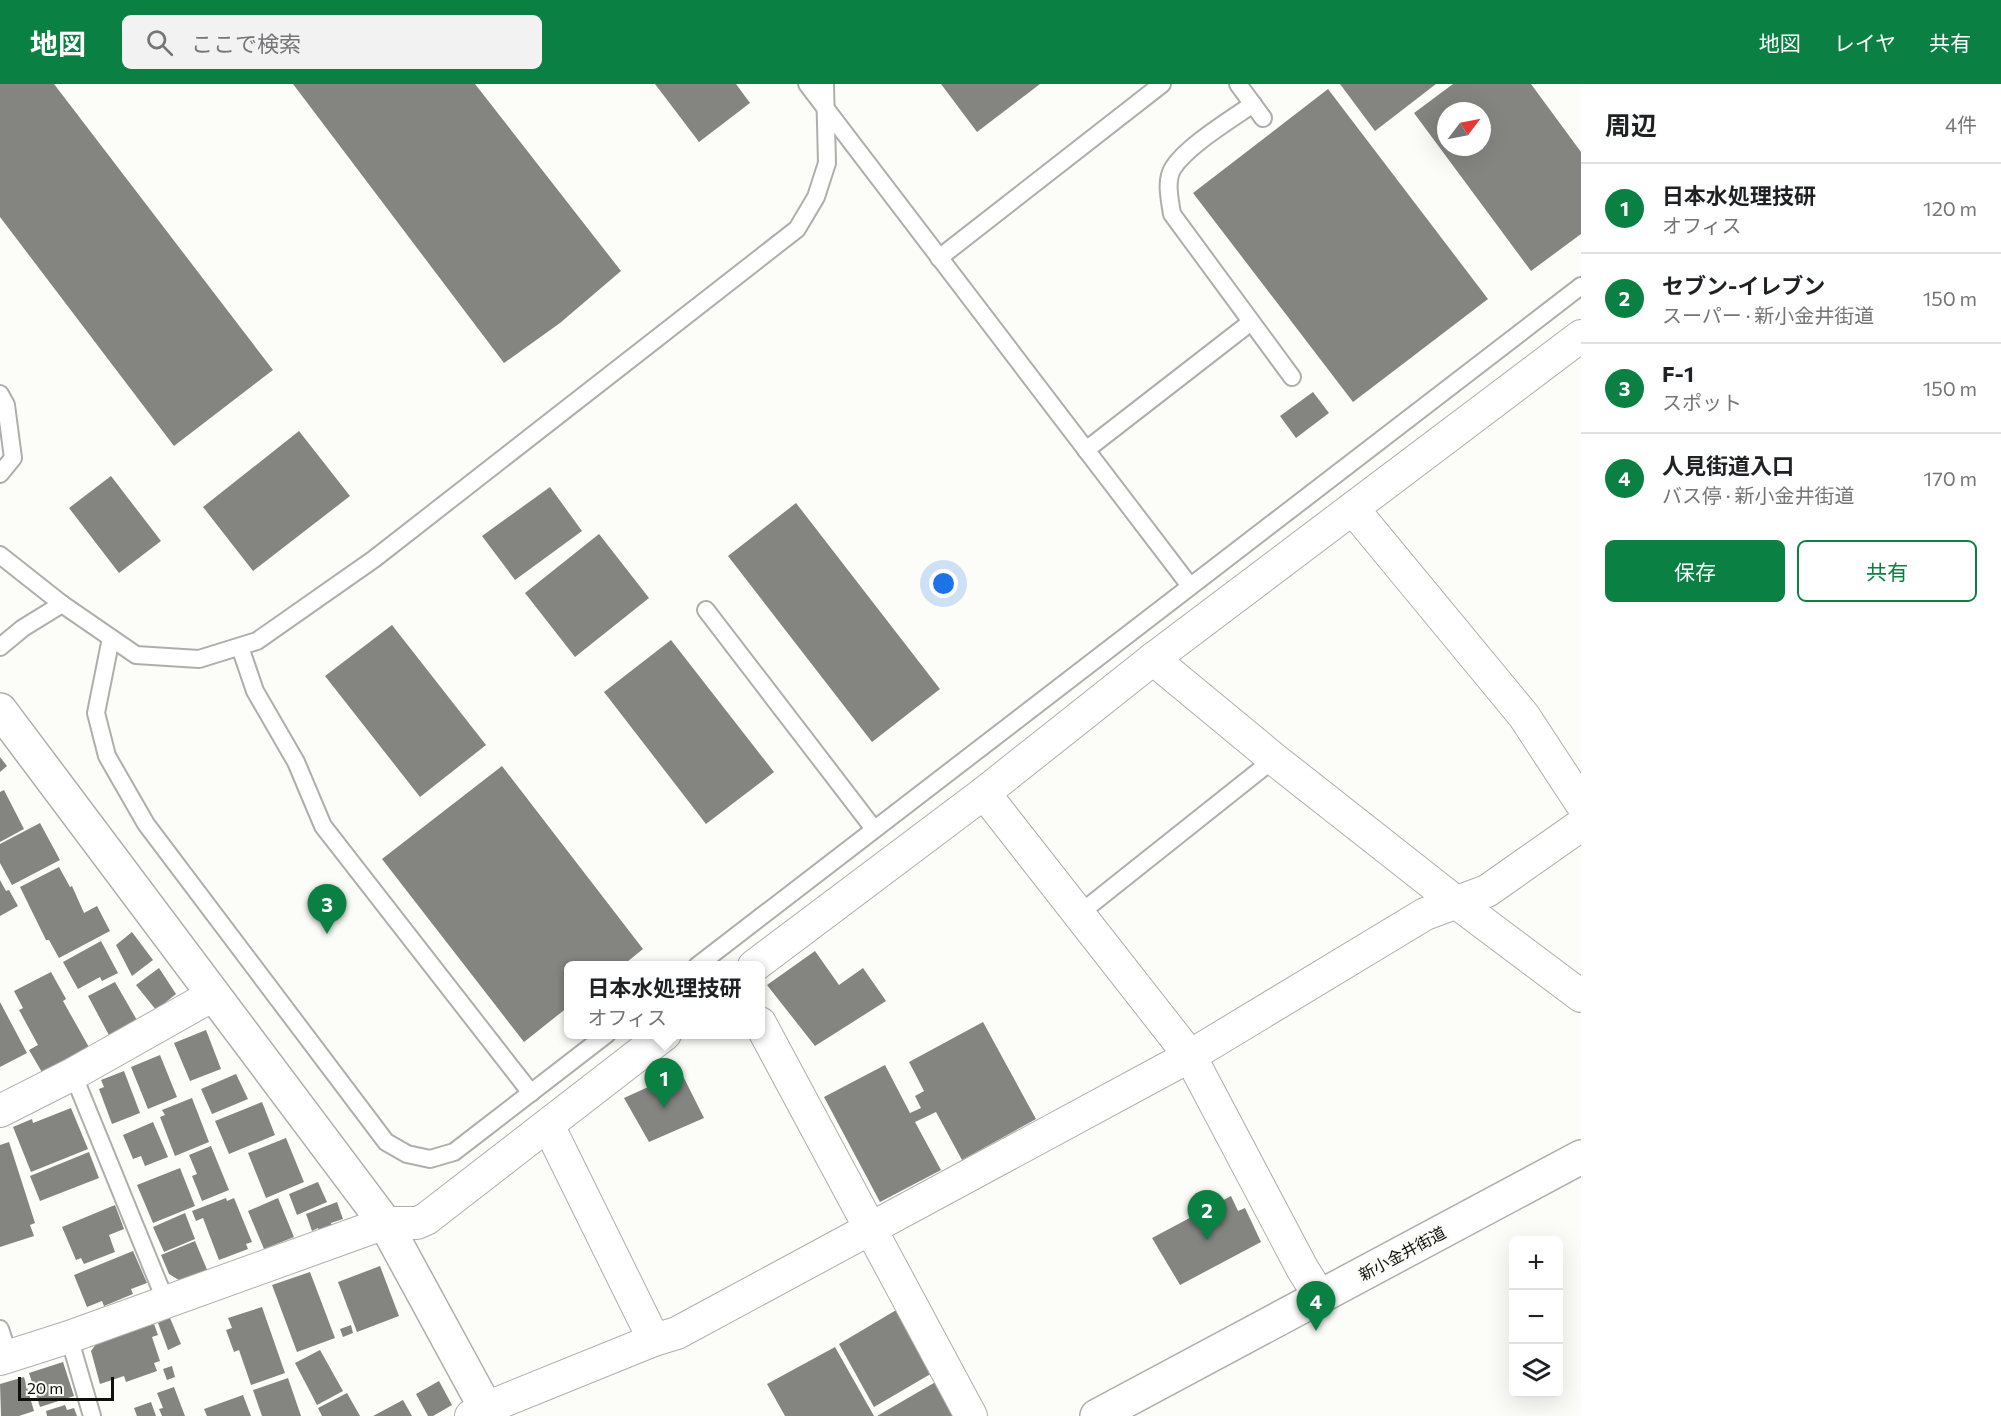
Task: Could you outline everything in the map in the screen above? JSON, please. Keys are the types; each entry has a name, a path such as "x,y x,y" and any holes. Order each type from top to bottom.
{"street":[{"path":"761,961 984,793 1153,659 1581,336"},
{"path":"1353,509 1524,716 1581,803"},
{"path":"1153,659 1274,759 1457,903 1581,996"},
{"path":"0,710 385,1223 482,1413 654,1340 677,1333 1190,1056 1425,914 1487,891 1581,825"},
{"path":"984,793 1190,1056 1302,1268 1320,1297"},
{"path":"0,1111 73,1074 213,995"},
{"path":"765,1032 971,1416"},
{"path":"3,1348 69,1337 385,1223 417,1223 426,1219 660,1039"},
{"path":"548,1125 654,1340"},
{"name":"新小金井街道","path":"1097,1416 1133,1407 1320,1297 1581,1157"}],"lane":[{"path":"807,84 1190,586"},
{"path":"0,555 62,604 136,655 199,659 257,641 374,559 797,229 816,196 827,163 825,84"},
{"path":"939,258 1162,84"},
{"path":"1238,84 1263,118"},
{"path":"1253,104 1190,151 1172,170 1169,190 1172,214 1292,377"},
{"path":"702,961 1581,286"},
{"path":"1086,450 1251,322"},
{"path":"0,394 6,405 13,458 0,474"},
{"path":"0,647 23,628 62,604"},
{"path":"706,610 874,829"},
{"path":"111,638 96,713 107,756 146,824 386,1142 407,1154 430,1159 454,1152 602,1039"},
{"path":"240,647 255,691 296,762 323,826 531,1093"},
{"path":"1079,914 1274,759"},
{"path":"73,1074 166,1302"},
{"path":"69,1337 92,1416"}],"building":[{"path":"0,84 54,84 273,370 174,446 0,217"},
{"path":"293,84 475,84 621,271 560,323 504,363"},
{"path":"655,84 736,84 750,103 699,142"},
{"path":"941,84 1040,84 977,132"},
{"path":"1340,84 1436,84 1375,131"},
{"path":"1453,84 1531,84 1581,152 1581,234 1531,271 1446,156 1491,156 1491,102 1437,102 1437,144 1414,113"},
{"path":"1328,89 1488,299 1353,402 1193,193"},
{"path":"1313,392 1329,413 1296,438 1280,416"},
{"path":"299,431 350,496 253,571 203,507"},
{"path":"111,476 161,541 119,573 69,508"},
{"path":"550,487 582,531 515,580 482,536"},
{"path":"796,503 940,689 872,742 728,556"},
{"path":"599,534 649,598 575,657 525,593"},
{"path":"392,625 486,745 420,797 325,676"},
{"path":"671,640 774,772 706,824 604,692"},
{"path":"0,757 7,766 0,772"},
{"path":"502,766 643,949 628,961 564,961 564,1010 524,1042 382,859"},
{"path":"4,790 24,829 0,842 0,792"},
{"path":"40,823 60,860 12,885 0,863 0,844"},
{"path":"59,867 70,887 72,886 84,913 97,906 110,931 59,958 49,940 46,940 20,887"},
{"path":"0,880 18,906 0,916"},
{"path":"132,932 153,960 132,976 116,945"},
{"path":"101,941 118,973 102,981 100,977 78,989 63,962"},
{"path":"815,951 839,985 863,968 886,1001 815,1046 767,985"},
{"path":"159,968 176,994 156,1010 136,985"},
{"path":"51,972 66,999 63,1001 90,1049 43,1074 29,1050 38,1045 19,1010 23,1008 14,991"},
{"path":"115,982 138,1022 110,1037 88,996"},
{"path":"0,1002 27,1053 0,1067"},
{"path":"983,1022 1036,1119 962,1160 936,1112 915,1122 941,1170 880,1202 824,1097 885,1065 910,1113 921,1108 915,1096 924,1091 909,1062"},
{"path":"206,1030 221,1069 190,1081 174,1043"},
{"path":"160,1055 177,1097 148,1109 131,1067"},
{"path":"124,1071 140,1113 112,1124 99,1089 104,1087 101,1080"},
{"path":"681,1072 704,1118 649,1142 624,1098"},
{"path":"236,1074 248,1099 212,1114 201,1089"},
{"path":"192,1098 209,1142 175,1156 160,1117 165,1115 162,1110"},
{"path":"262,1102 275,1135 229,1154 215,1121"},
{"path":"71,1108 88,1149 31,1172 13,1127 32,1119 33,1123"},
{"path":"153,1122 168,1157 145,1166 141,1156 133,1159 123,1135"},
{"path":"286,1138 304,1182 266,1198 248,1153"},
{"path":"9,1142 35,1223 30,1225 34,1236 0,1247 0,1145"},
{"path":"211,1146 229,1190 202,1201 192,1176 197,1174 189,1155"},
{"path":"89,1152 99,1178 40,1201 30,1176"},
{"path":"180,1168 195,1206 153,1223 137,1185"},
{"path":"318,1182 327,1202 297,1215 289,1194"},
{"path":"1231,1196 1238,1211 1245,1208 1261,1242 1180,1285 1152,1238"},
{"path":"226,1198 227,1201 234,1198 252,1242 246,1244 248,1249 219,1260 203,1218 196,1221 192,1211"},
{"path":"278,1198 294,1237 264,1249 248,1211"},
{"path":"337,1202 343,1219 331,1223 332,1227 320,1233 318,1228 312,1231 306,1214"},
{"path":"115,1205 124,1229 109,1235 115,1252 84,1264 81,1258 76,1260 62,1227"},
{"path":"185,1213 195,1239 164,1252 153,1227"},
{"path":"195,1241 208,1272 182,1282 169,1274 161,1255"},
{"path":"133,1251 147,1283 131,1289 133,1294 104,1306 102,1301 87,1307 74,1275"},
{"path":"380,1266 399,1316 357,1332 338,1282"},
{"path":"310,1272 335,1338 297,1352 272,1285"},
{"path":"262,1307 285,1373 251,1385 239,1350 234,1352 226,1330 232,1328 228,1318"},
{"path":"898,1309 934,1372 874,1407 839,1344"},
{"path":"170,1318 181,1344 168,1350 158,1323"},
{"path":"154,1324 158,1335 152,1337 160,1361 154,1363 157,1371 126,1382 124,1376 100,1384 91,1351 96,1344"},
{"path":"351,1325 353,1333 343,1337 340,1329"},
{"path":"835,1347 874,1416 785,1416 767,1384"},
{"path":"320,1350 343,1391 317,1405 295,1363"},
{"path":"63,1362 74,1396 40,1407 29,1373"},
{"path":"172,1366 175,1377 167,1380 163,1369"},
{"path":"24,1377 34,1411 19,1416 1,1416 0,1384"},
{"path":"288,1378 301,1416 262,1416 253,1390"},
{"path":"939,1380 959,1416 877,1416"},
{"path":"439,1381 452,1405 433,1416 428,1416 416,1394"},
{"path":"174,1387 185,1416 162,1416 159,1409 163,1408 157,1393"},
{"path":"347,1393 360,1416 322,1416 318,1408"},
{"path":"243,1395 251,1416 207,1416 204,1409"},
{"path":"403,1400 412,1416 373,1416"},
{"path":"151,1402 156,1416 137,1416 134,1408"},
{"path":"65,1405 67,1410 74,1408 77,1416 47,1416 46,1411"}],"place":[{"name":"F-1","path":"327,934"},
{"name":"日本水処理技研","path":"664,1108"},
{"name":"セブン-イレブン","path":"1207,1240"},
{"name":"人見街道入口","path":"1316,1331"}]}
